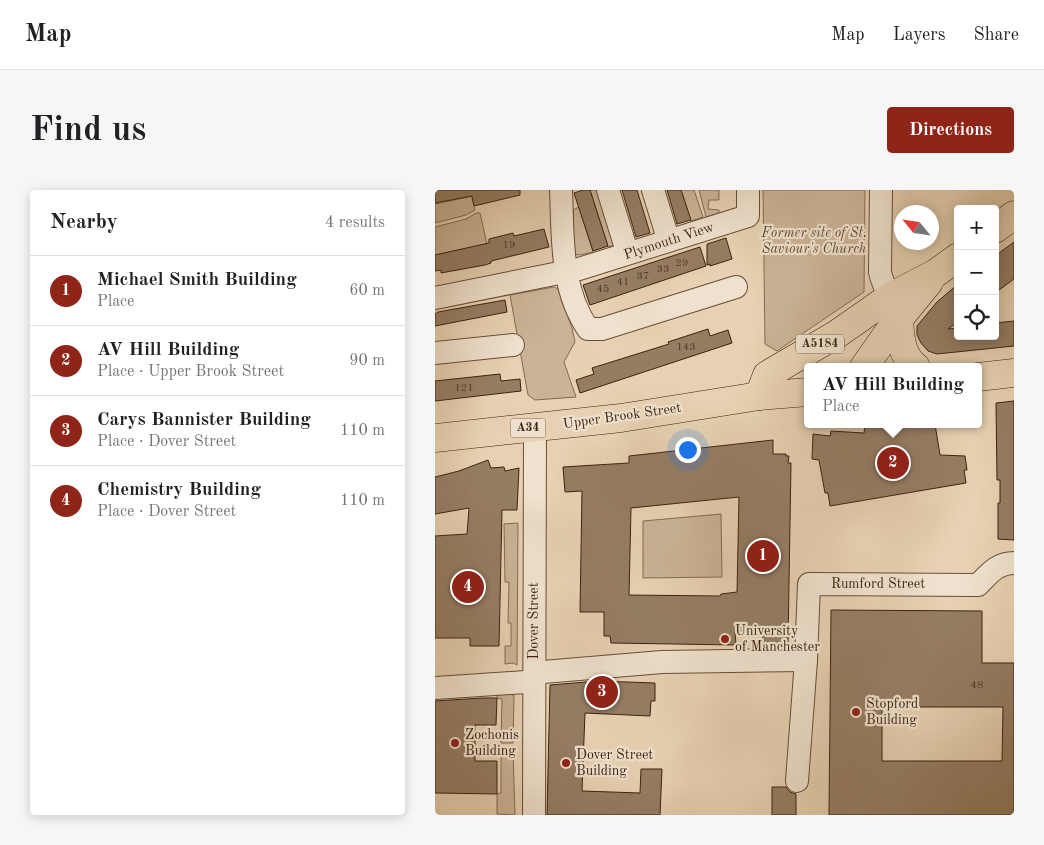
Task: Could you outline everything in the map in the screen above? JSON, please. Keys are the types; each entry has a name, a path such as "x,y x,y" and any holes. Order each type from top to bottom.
{"main road":[{"path":"999,226 1014,215"},
{"path":"866,363 895,308 954,260"},
{"path":"895,308 905,352 913,363"},
{"name":"A5184","path":"759,396 767,375 829,339 895,308"},
{"path":"982,377 1014,373"},
{"name":"Upper Brook Street","path":"435,438 621,418 759,396 804,392"}],"street":[{"path":"561,190 563,263 580,317 588,329 602,329 736,286"},
{"path":"608,190 625,245"},
{"path":"653,190 666,232"},
{"name":"Plymouth View","path":"566,272 748,216 748,190"},
{"path":"881,190 880,272 883,285 895,308"},
{"path":"435,298 566,272"},
{"path":"435,353 513,345"},
{"name":"Dover Street","path":"534,815 535,428"},
{"name":"Rumford Street","path":"797,781 807,660 809,584 978,585 998,565 1014,563"},
{"path":"435,688 526,682 543,672 662,662 807,660"}],"green space":[{"path":"470,190 475,210 466,215 435,223 435,204 468,197"},
{"path":"590,190 603,190 620,243 608,247"},
{"path":"681,190 694,190 703,217 691,221"},
{"path":"699,190 719,190 719,200 709,200 708,209 719,210 719,213 706,217"},
{"name":"Former site of St. Saviour's Church","path":"763,190 865,190 864,292 777,351 765,344"},
{"path":"579,207 593,252 579,255 574,254 573,210"},
{"path":"476,213 480,213 487,244 435,255 435,227 466,219"},
{"path":"554,287 558,289 575,342 564,362 576,397 535,400 528,395 510,295"},
{"path":"721,514 722,577 643,578 643,521"},
{"path":"518,523 517,665 513,663 505,664 505,646 511,646 511,623 508,623 509,582 505,582 504,524"},
{"path":"504,690 514,696 513,743 501,743 502,699 497,698 498,691"},
{"path":"501,752 513,752 515,815 497,814 497,794 501,793"}],"building":[{"path":"435,190 520,190 520,195 474,206 472,196 435,203"},
{"path":"590,190 608,246 593,251 574,193"},
{"path":"622,190 637,190 650,233 636,237"},
{"path":"667,190 681,190 691,220 677,224"},
{"path":"544,229 549,247 491,261 491,263 485,265 441,273 441,270 435,271 435,255 489,243 489,239 513,233 514,236"},
{"path":"726,238 732,259 710,266 710,264 707,265 707,244"},
{"path":"1014,242 1014,279 999,290 999,253"},
{"path":"700,247 706,266 590,305 583,285"},
{"path":"954,287 954,325 948,329 954,328 954,340 999,340 999,323 1014,321 1014,346 937,354 928,351 917,335 917,326 937,302"},
{"path":"505,300 507,312 435,326 435,314 438,312"},
{"path":"708,329 710,336 728,330 732,343 580,393 576,380 594,374 592,368 669,344 668,342"},
{"path":"500,374 501,381 520,379 521,391 435,401 435,381"},
{"path":"1014,401 1014,540 998,539 1000,480 997,480 996,403"},
{"path":"865,428 936,428 940,455 965,456 967,470 964,470 966,483 830,506 828,493 825,493 819,460 812,459 813,434 830,436 831,431 864,433"},
{"path":"773,440 773,454 786,454 786,456 789,456 788,463 791,463 788,644 786,643 786,647 763,647 762,631 735,631 736,645 611,643 610,636 604,636 604,612 580,612 582,491 565,492 563,467 629,463 629,456","holes":["739,497 737,592 721,594 720,596 629,595 631,508"]},
{"path":"488,460 491,468 504,467 505,471 519,468 517,510 502,510 499,646 470,646 470,638 435,638 435,536 467,534 469,508 435,514 435,477 459,471"},
{"name":"Stopford Building","path":"831,610 982,611 982,663 1014,663 1014,815 829,815","holes":["882,707 1003,707 1002,761 882,761"]},
{"name":"Dover Street Building","path":"598,681 655,683 655,701 651,701 650,716 585,713 582,791 640,793 641,769 662,769 660,815 547,815 550,685"},
{"name":"Zochonis Building","path":"497,698 496,725 475,725 475,761 497,761 497,794 435,793 435,701"},
{"path":"772,787 786,787 790,792 796,794 796,815 772,815"}],"place":[{"name":"AV Hill Building","path":"893,463"},
{"name":"Michael Smith Building","path":"763,556"},
{"name":"Chemistry Building","path":"468,587"},
{"name":"University of Manchester","path":"725,639"},
{"name":"Carys Bannister Building","path":"602,692"},
{"name":"Stopford Building","path":"856,712"},
{"name":"Zochonis Building","path":"455,743"},
{"name":"Dover Street Building","path":"566,763"}]}
